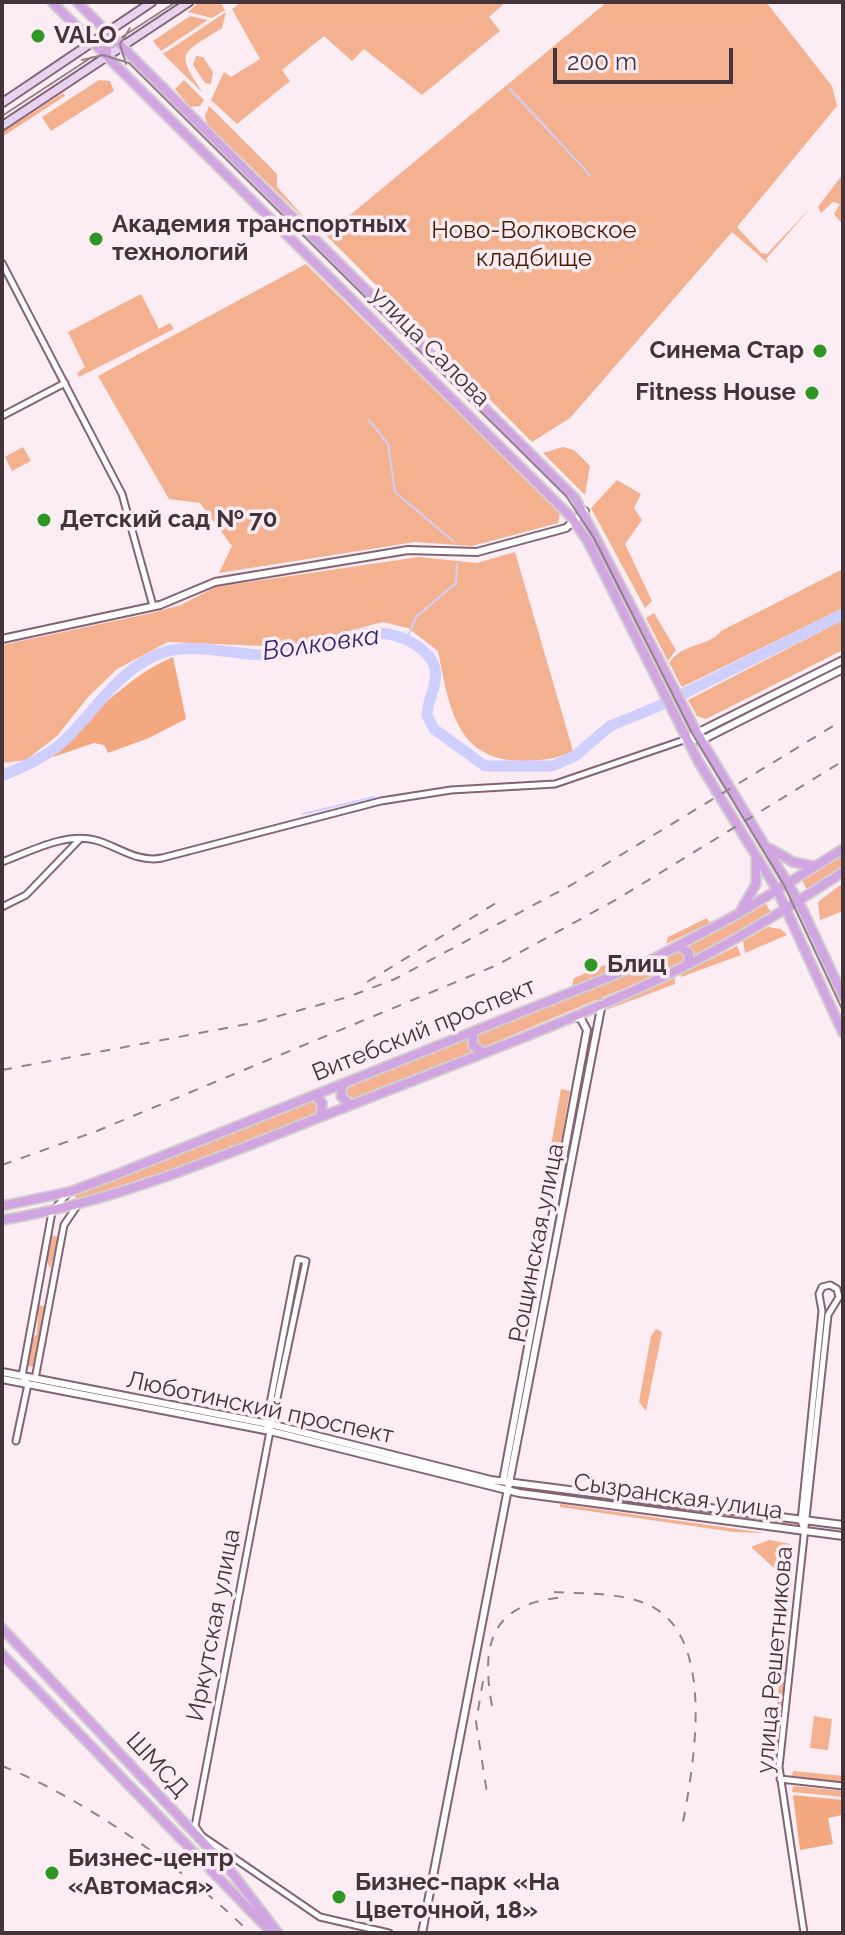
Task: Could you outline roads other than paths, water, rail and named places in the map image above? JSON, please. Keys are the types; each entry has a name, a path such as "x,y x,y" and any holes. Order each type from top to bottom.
{"main road":[{"name":"улица Салова","path":"52,2 515,458 575,523 687,739"},
{"name":"улица Салова","path":"77,2 551,472 585,511 700,736"},
{"path":"2,103 152,2"},
{"path":"2,126 189,2"},
{"path":"107,32 107,56"},
{"path":"700,736 799,902 843,996"},
{"path":"687,739 777,890 843,1033"},
{"path":"767,846 788,860 815,866"},
{"name":"Витебский проспект","path":"2,1206 69,1192 342,1085 678,946 738,914 843,849"},
{"path":"738,914 756,884 756,855"},
{"name":"Витебский проспект","path":"2,1220 77,1206 212,1160 569,1017 688,964 799,902 843,872"},
{"path":"678,946 689,953 688,964"},
{"path":"473,1032 473,1046 483,1052"},
{"path":"342,1085 341,1096 350,1105"},
{"path":"315,1095 322,1103 321,1116"},
{"path":"35,1201 40,1207 36,1215"},
{"name":"ШМСД","path":"2,1628 233,1874 278,1933"},
{"name":"ШМСД","path":"2,1654 271,1933"}],"street":[{"path":"2,263 127,504 153,606"},
{"path":"2,416 65,383"},
{"path":"2,639 153,606 210,583 408,550 468,554 566,528 585,511"},
{"path":"700,736 843,660"},
{"path":"2,862 80,839 95,840 132,856 152,860 381,801 451,790 555,784 700,736 843,669"},
{"path":"2,907 26,895 80,839"},
{"name":"Рощинская улица","path":"422,1933 602,1003"},
{"name":"Рощинская улица","path":"502,1480 587,1030 581,1019 569,1017"},
{"path":"28,1384 22,1376 52,1212 69,1192"},
{"path":"16,1441 28,1384 37,1378 64,1225 77,1206"},
{"name":"Иркутская улица","path":"270,1427 306,1261 298,1259 270,1427 195,1826 202,1836 318,1917 389,1933"},
{"name":"улица Решетникова","path":"804,1522 828,1315 839,1297 837,1289 830,1285 822,1287 819,1294 822,1311 804,1522 805,1533 780,1779 804,1933"},
{"name":"Люботинский проспект","path":"2,1372 270,1427 491,1480 510,1480"},
{"name":"Люботинский проспект","path":"2,1379 270,1427 508,1491"},
{"path":"502,1480 508,1491"},
{"name":"Сызранская улица","path":"510,1480 843,1525"},
{"name":"Сызранская улица","path":"508,1491 843,1536"},
{"path":"780,1779 843,1786"}],"waterway":[{"path":"510,89 590,175"},
{"path":"369,420 388,444 395,492 453,541"},
{"path":"407,639 416,617 456,583 457,564"},
{"name":"Волковка","path":"2,776 55,748 129,672 167,651 196,648 269,655 362,634 380,633 398,636 416,645 432,662 435,681 427,716 434,729 485,766 552,766 575,756 610,726 659,706 843,614"},
{"path":"303,814 374,797"}],"tram line":[{"path":"122,37 176,2"},
{"path":"126,64 120,44 130,28"},
{"path":"82,60 103,55 129,63 566,496 594,538 693,735 784,885 843,1011"},
{"path":"2,116 92,57"}],"railway":[{"path":"2,1070 253,1023 348,997 395,979 573,884 843,720"},
{"path":"2,1165 97,1131 497,965 619,898 843,761"},
{"path":"367,982 496,903"},
{"path":"554,1592 604,1594 640,1601 671,1622 685,1645 693,1673 696,1704 692,1768 683,1822"},
{"path":"492,1706 488,1662 497,1629 507,1617 522,1607 565,1597"},
{"path":"483,1681 476,1722 487,1793"},
{"path":"2,1766 65,1796 133,1838 197,1886 250,1933"}],"place":[{"name":"VALO","path":"38,36"},
{"name":"Академия транспортных технологий","path":"96,239"},
{"name":"Синема Стар","path":"820,351"},
{"name":"Fitness House","path":"812,393"},
{"name":"Детский сад № 70","path":"44,520"},
{"name":"Блиц","path":"591,965"},
{"name":"Бизнес-центр «Автомася»","path":"52,1873"},
{"name":"Бизнес-парк «На Цветочной, 18»","path":"339,1897"}],"park label":[{"name":"Ново-Волковское кладбище","path":"534,245"}]}
